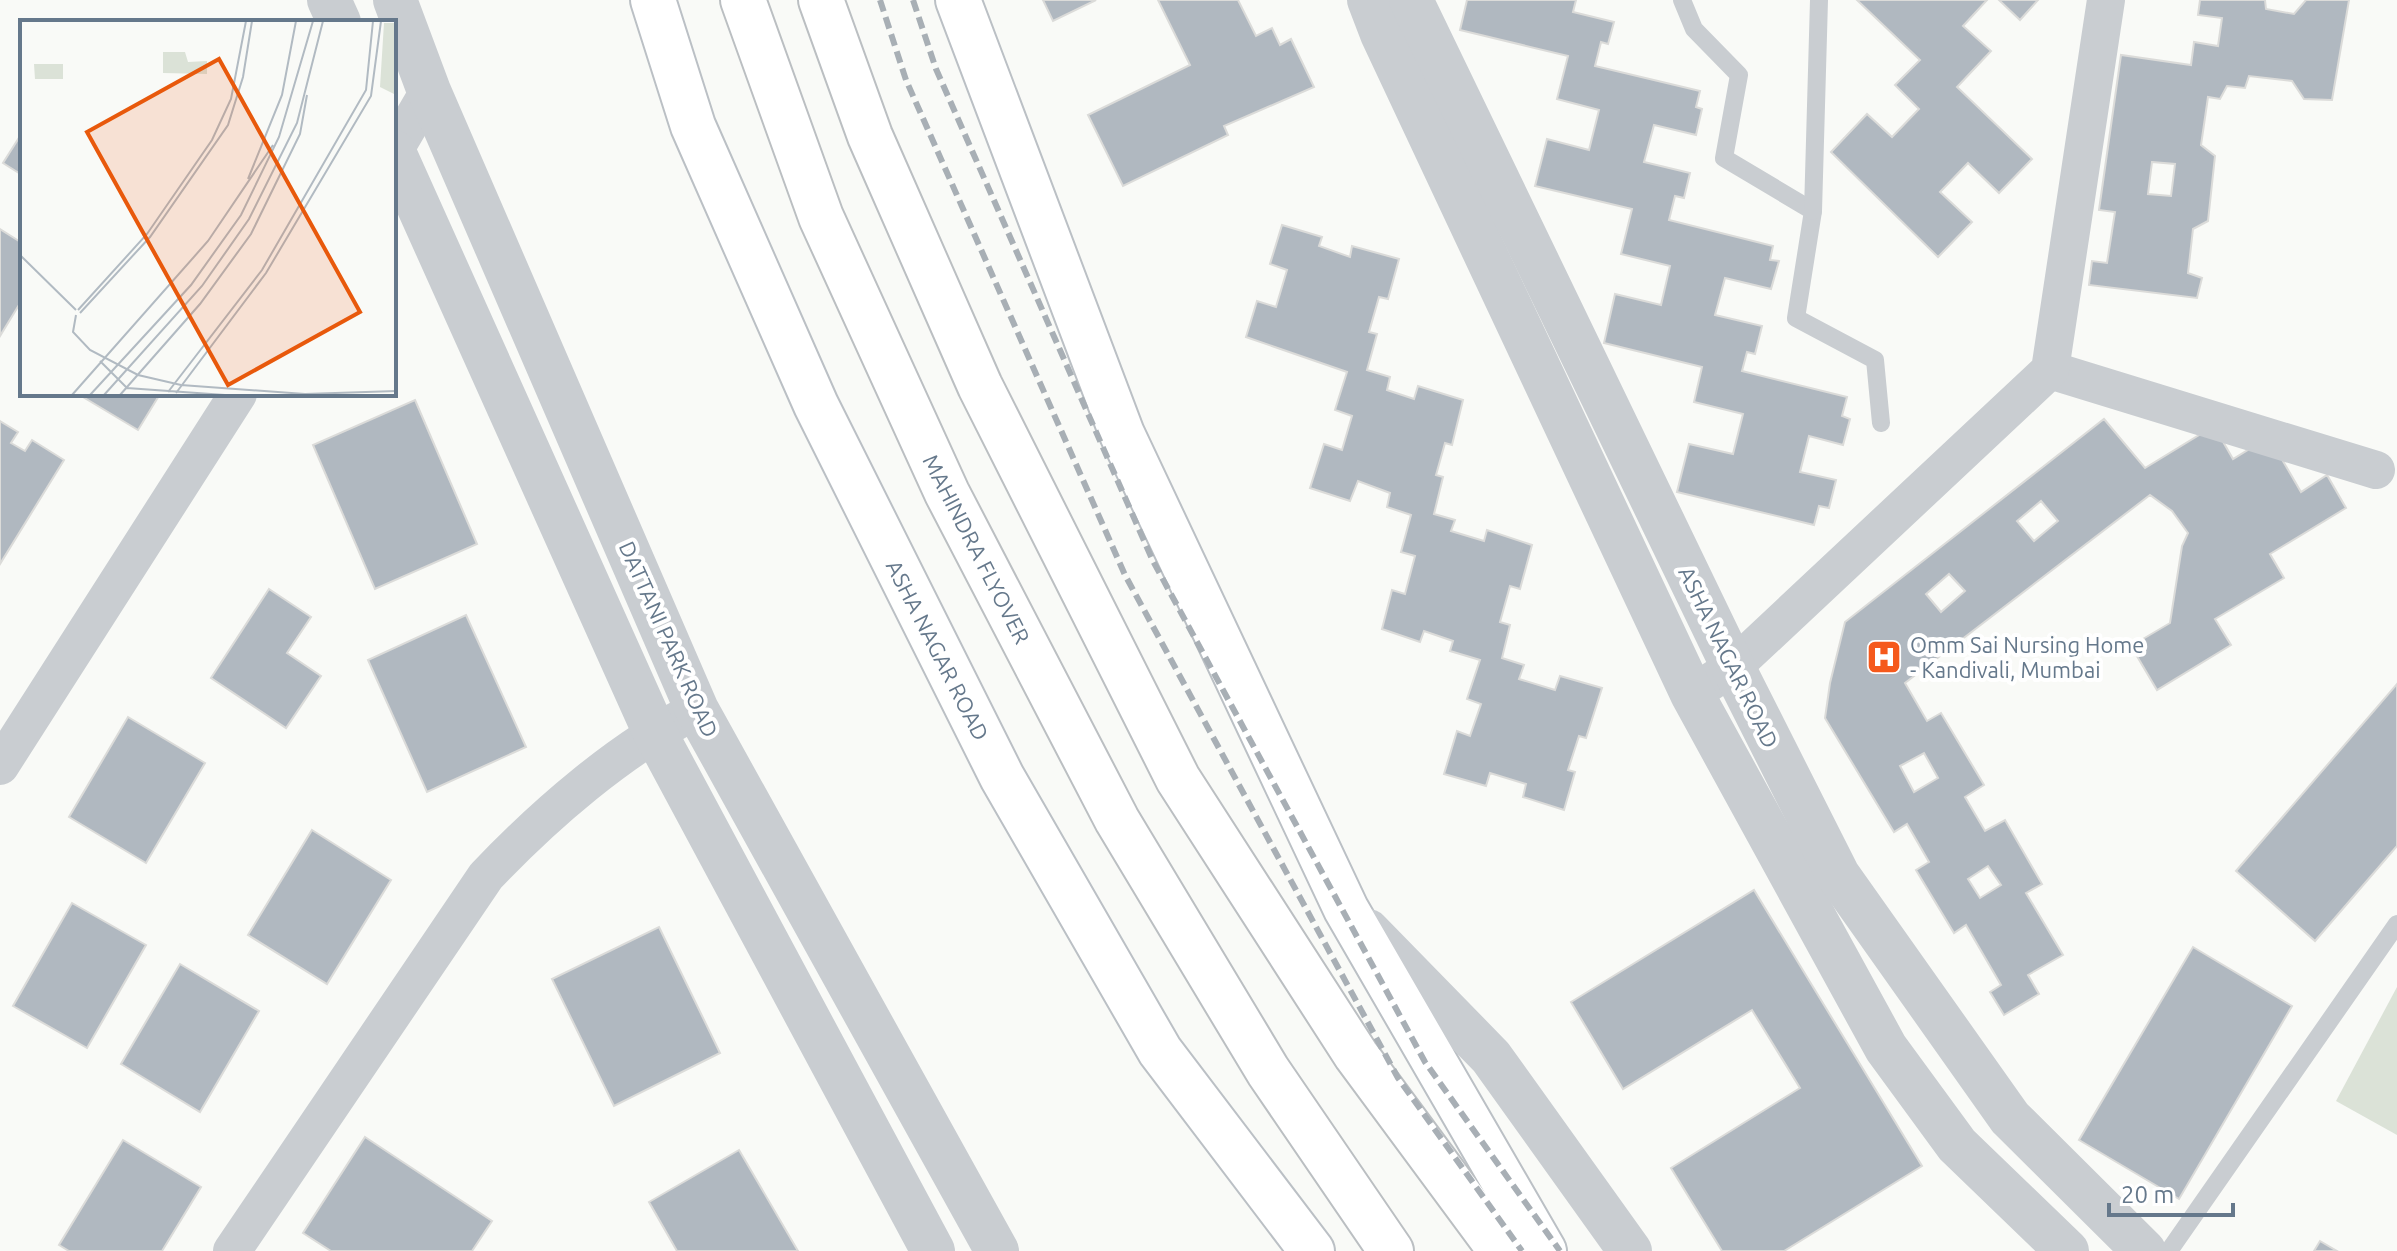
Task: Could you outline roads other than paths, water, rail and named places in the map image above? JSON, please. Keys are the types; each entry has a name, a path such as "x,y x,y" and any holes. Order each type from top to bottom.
{"main road":[{"name":"ASHA NAGAR ROAD","path":"653,0 693,126 816,405 1002,777 1160,1051 1312,1251"},
{"name":"MAHINDRA FLYOVER","path":"743,0 821,217 947,493 1117,820 1268,1071 1391,1251"},
{"path":"821,0 870,136 980,386 1178,779 1356,1055 1501,1251"},
{"path":"958,0 1122,434 1346,909 1544,1251"}],"street":[{"path":"329,0 338,20"},
{"name":"DATTANI PARK ROAD","path":"395,0 429,91 697,710 991,1248"},
{"name":"ASHA NAGAR ROAD","path":"1369,0 1382,34 1692,694 1886,1048 1957,1145 2067,1251"},
{"name":"ASHA NAGAR ROAD","path":"1411,0 1733,667 1838,875 2010,1118 2144,1251"},
{"path":"1692,694 1733,667 2050,370 2106,0"},
{"path":"396,148 429,91"},
{"path":"396,155 654,731 933,1251"},
{"path":"2050,370 2376,470"},
{"path":"0,766 237,396"},
{"path":"232,1251 486,876 521,839 654,731 697,710"},
{"path":"1346,909 1491,1057 1630,1251"}],"lane":[{"path":"1682,0 1694,29 1739,75 1724,158 1813,211"},
{"path":"1819,0 1813,211 1796,318 1875,360 1881,423"},
{"path":"2169,1251 2397,924"}],"railway":[{"path":"880,0 906,80 1125,575 1398,1078 1522,1251"},
{"path":"913,0 936,69 1153,561 1425,1062 1560,1251"}],"place":[{"name":"Omm Sai Nursing Home - Kandivali, Mumbai","path":"1884,657"}]}
